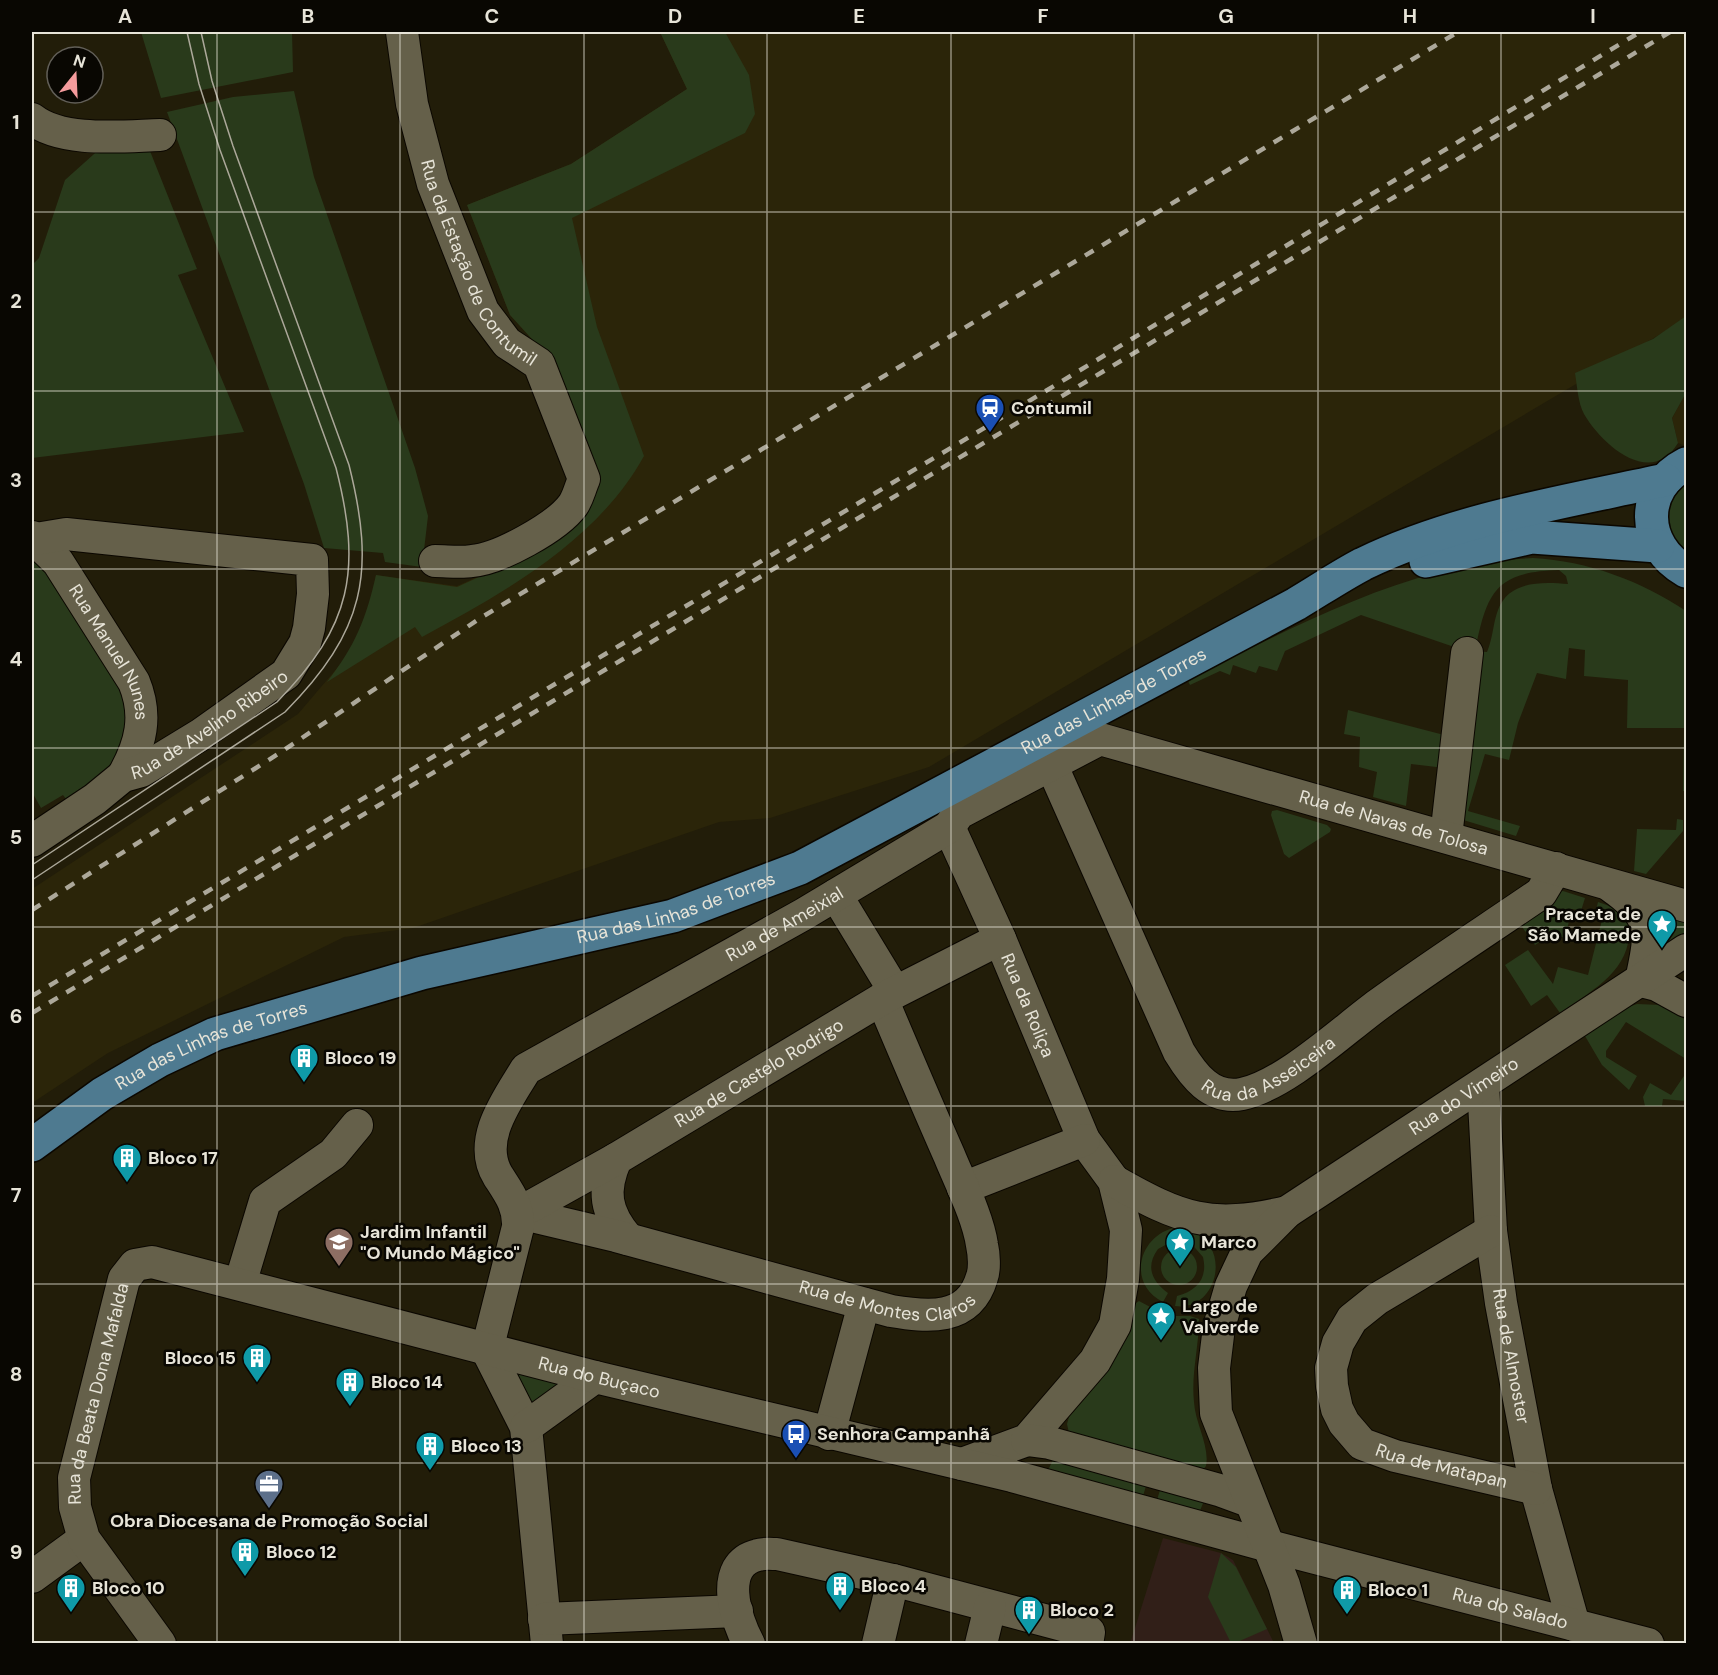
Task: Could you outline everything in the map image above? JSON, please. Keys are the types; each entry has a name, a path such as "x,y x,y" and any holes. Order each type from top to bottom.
{"main road":[{"path":"1676,472 1655,495 1651,512 1652,530 1658,546 1666,557 1686,571"},
{"name":"Rua das Linhas de Torres","path":"36,1145 102,1094 159,1060 215,1034 422,973 673,916 800,868 1296,604 1363,564 1430,538 1676,472"},
{"name":"Rua das Linhas de Torres","path":"1296,604 1366,577 1446,555 1532,537 1658,546"}],"street":[{"name":"Rua da Estação de Contumil","path":"402,32 412,104 433,184 483,311 507,343 539,364 584,480 574,504 561,518 536,535 500,553 474,561 435,561"},
{"path":"32,119 56,131 95,136 160,135"},
{"name":"Rua de Avelino Ribeiro","path":"32,841 95,799 123,776 141,771 189,742 286,674 305,644 313,594 312,560 66,534 34,538"},
{"name":"Rua Manuel Nunes","path":"34,538 58,562 134,682 142,702 136,754 123,776"},
{"path":"1446,837 1467,653"},
{"name":"Rua de Navas de Tolosa","path":"1100,739 1686,906"},
{"name":"Rua de Ameixial","path":"519,1213 496,1173 490,1153 492,1133 508,1098 526,1068 836,895 950,827 959,813 1100,739"},
{"name":"Rua da Asseiceira","path":"1051,764 1179,1052 1193,1076 1212,1090 1241,1095 1274,1083 1381,1002 1541,893 1556,868"},
{"name":"Rua da Roliça","path":"950,827 1000,939 1084,1140 1114,1181"},
{"path":"1604,882 1639,908 1646,920 1648,938 1641,981"},
{"name":"Rua de Montes Claros","path":"519,1213 628,1239 864,1304 929,1317 952,1312 970,1298 983,1274 982,1244 963,1188 888,996 836,895"},
{"name":"Rua de Castelo Rodrigo","path":"519,1213 616,1159 888,996 1000,939"},
{"path":"1641,981 1686,950"},
{"path":"1641,981 1657,985 1686,1000"},
{"name":"Rua do Vimeiro","path":"1287,1212 1641,981"},
{"name":"Rua de Almoster","path":"1484,1084 1491,1231 1514,1383 1536,1489 1574,1625"},
{"path":"240,1284 265,1201 333,1154 357,1125"},
{"path":"963,1188 1084,1140"},
{"path":"616,1159 607,1180 610,1209 616,1226 628,1239"},
{"path":"1114,1181 1160,1207 1213,1221 1247,1221 1287,1212"},
{"path":"1027,1440 1095,1361 1115,1325 1123,1279 1125,1230 1114,1181"},
{"path":"1287,1212 1247,1252 1231,1286 1219,1327 1214,1368 1216,1413 1249,1501 1269,1546 1300,1644"},
{"path":"519,1213 518,1227 487,1350 526,1427 545,1631 737,1611"},
{"name":"Rua de Matapan","path":"1491,1231 1377,1299 1352,1319 1338,1343 1331,1368 1332,1386 1337,1409 1344,1423 1369,1447 1395,1456 1536,1489"},
{"name":"Rua do Buçaco","path":"135,1265 152,1262 595,1377 962,1464"},
{"name":"Rua da Beata Dona Mafalda","path":"135,1265 123,1279 74,1478 75,1507 84,1539 160,1644"},
{"path":"829,1434 864,1304"},
{"path":"526,1427 595,1377"},
{"path":"962,1464 1027,1440 1050,1443 1219,1490 1249,1501"},
{"path":"962,1464 1269,1546"},
{"path":"32,1577 84,1539"},
{"name":"Rua do Salado","path":"1269,1546 1648,1644"},
{"path":"749,1644 737,1611 732,1586 735,1576 739,1566 758,1555 777,1554 893,1580 1089,1632 1087,1644"},
{"path":"878,1644 893,1580"},
{"path":"981,1644 990,1606"}],"shaded area":[{"path":"660,32 1686,32 1686,319 929,767 770,818 719,822 413,928 344,937 108,1053 32,1103 32,889 298,714 350,653 368,614 376,575 457,586 542,548 579,518 600,483 550,359 510,315 467,205 571,164 687,89"},
{"path":"1686,393 1686,446 1678,443 1672,418"},
{"path":"1163,1538 1221,1553 1233,1560 1274,1643 1130,1644"}],"green space":[{"path":"141,32 292,32 293,72 161,98"},
{"path":"660,32 725,32 749,75 755,114 745,133 572,218 597,327 644,456 624,486 601,514 546,562 485,602 422,637 415,627 327,682 358,632 376,575 457,587 542,548 579,518 600,483 550,359 510,315 467,205 571,164 687,89"},
{"path":"294,91 314,177 415,468 428,516 422,567 385,562 383,553 324,548 304,484 167,112 233,97"},
{"path":"103,146 150,151 197,269 178,275 244,432 32,458 32,265 39,258 65,180"},
{"path":"1686,316 1686,393 1672,418 1678,443 1667,456 1654,462 1641,462 1615,449 1592,426 1582,410 1575,373 1653,339"},
{"path":"1686,478 1686,555 1675,544 1671,536 1667,512 1670,496"},
{"path":"32,554 44,563 123,685 126,717 120,748 105,773 66,799 63,795 41,808 32,792"},
{"path":"1533,558 1574,563 1613,574 1651,590 1686,611 1686,791 1683,791 1684,728 1627,728 1628,680 1584,676 1585,650 1569,648 1566,679 1537,673 1518,723 1509,760 1485,754 1468,811 1520,826 1516,836 1460,819 1460,649 1361,615 1285,651 1277,671 1259,666 1256,673 1233,665 1230,675 1220,671 1190,685 1187,679 1374,593 1450,569 1486,562","holes":["1559,570 1566,576 1568,584 1538,583 1518,588 1510,593 1498,610 1487,652 1475,651 1479,631 1490,600 1507,581 1521,575"]},
{"path":"1348,710 1448,736 1445,768 1411,764 1406,806 1373,797 1377,772 1359,767 1360,737 1344,734"},
{"path":"1277,810 1327,825 1331,829 1330,832 1289,858 1284,854 1271,815 1272,811"},
{"path":"1677,819 1683,820 1683,831 1646,874 1634,871 1637,829 1676,830"},
{"path":"1563,891 1585,898 1581,911 1572,909 1565,938 1552,934 1535,945 1520,924 1553,892"},
{"path":"1598,902 1616,909 1625,917 1629,936 1621,961 1604,981 1560,1013 1547,995 1531,1006 1505,965 1528,950 1553,984 1558,967 1588,975 1603,916 1595,914"},
{"path":"1657,909 1686,915 1686,940 1664,952"},
{"path":"1637,1004 1661,1005 1686,1020 1686,1059 1626,1022 1606,1051 1606,1057 1637,1076 1629,1090 1602,1065 1585,1036 1628,1007"},
{"path":"1686,1073 1686,1101 1663,1099 1662,1106 1645,1106 1643,1097 1650,1083 1671,1095"},
{"path":"1173,1228 1182,1230 1180,1237 1158,1249 1151,1268 1154,1279 1168,1293 1163,1302 1145,1285 1141,1274 1141,1262 1151,1241 1161,1233"},
{"path":"1194,1232 1206,1241 1213,1252 1216,1265 1214,1278 1209,1290 1200,1300 1189,1305 1175,1306 1177,1296 1195,1287 1204,1271 1203,1257 1189,1241"},
{"path":"1179,1249 1192,1254 1197,1267 1192,1280 1179,1285 1166,1280 1161,1267 1166,1254"},
{"path":"1139,1301 1167,1316 1190,1316 1199,1319 1193,1392 1207,1458 1206,1466 1201,1472 1069,1433 1067,1424 1069,1417 1099,1382 1121,1347 1133,1305"},
{"path":"512,1369 562,1384 534,1411"},
{"path":"1054,1458 1148,1479 1141,1503 1048,1470"},
{"path":"1162,1483 1204,1501 1199,1513 1155,1507"},
{"path":"1221,1553 1236,1567 1267,1629 1235,1643 1231,1643 1208,1597"}],"tram line":[{"path":"32,865 277,702 322,648 344,595 349,567 348,537 336,468 220,150 199,84 187,32"},
{"path":"32,880 285,712 312,683 333,654 348,627 357,599 362,569 362,538 349,465 233,146 212,81 201,32"}],"railway":[{"path":"32,910 278,754 482,617 1458,32"},
{"path":"32,996 986,427 1640,32"},
{"path":"32,1013 1670,32"}],"place":[{"name":"Contumil","path":"990,434"},
{"name":"Praceta de São Mamede","path":"1662,950"},
{"name":"Bloco 19","path":"304,1084"},
{"name":"Bloco 17","path":"127,1184"},
{"name":"Jardim Infantil \"O Mundo Mágico\"","path":"339,1268"},
{"name":"Marco","path":"1180,1268"},
{"name":"Largo de Valverde","path":"1161,1342"},
{"name":"Bloco 15","path":"257,1384"},
{"name":"Bloco 14","path":"350,1408"},
{"name":"Senhora Campanhã","path":"796,1460"},
{"name":"Bloco 13","path":"430,1472"},
{"name":"Obra Diocesana de Promoção Social","path":"269,1510"},
{"name":"Bloco 12","path":"245,1578"},
{"name":"Bloco 4","path":"840,1612"},
{"name":"Bloco 10","path":"71,1614"},
{"name":"Bloco 1","path":"1347,1616"},
{"name":"Bloco 2","path":"1029,1636"}]}
